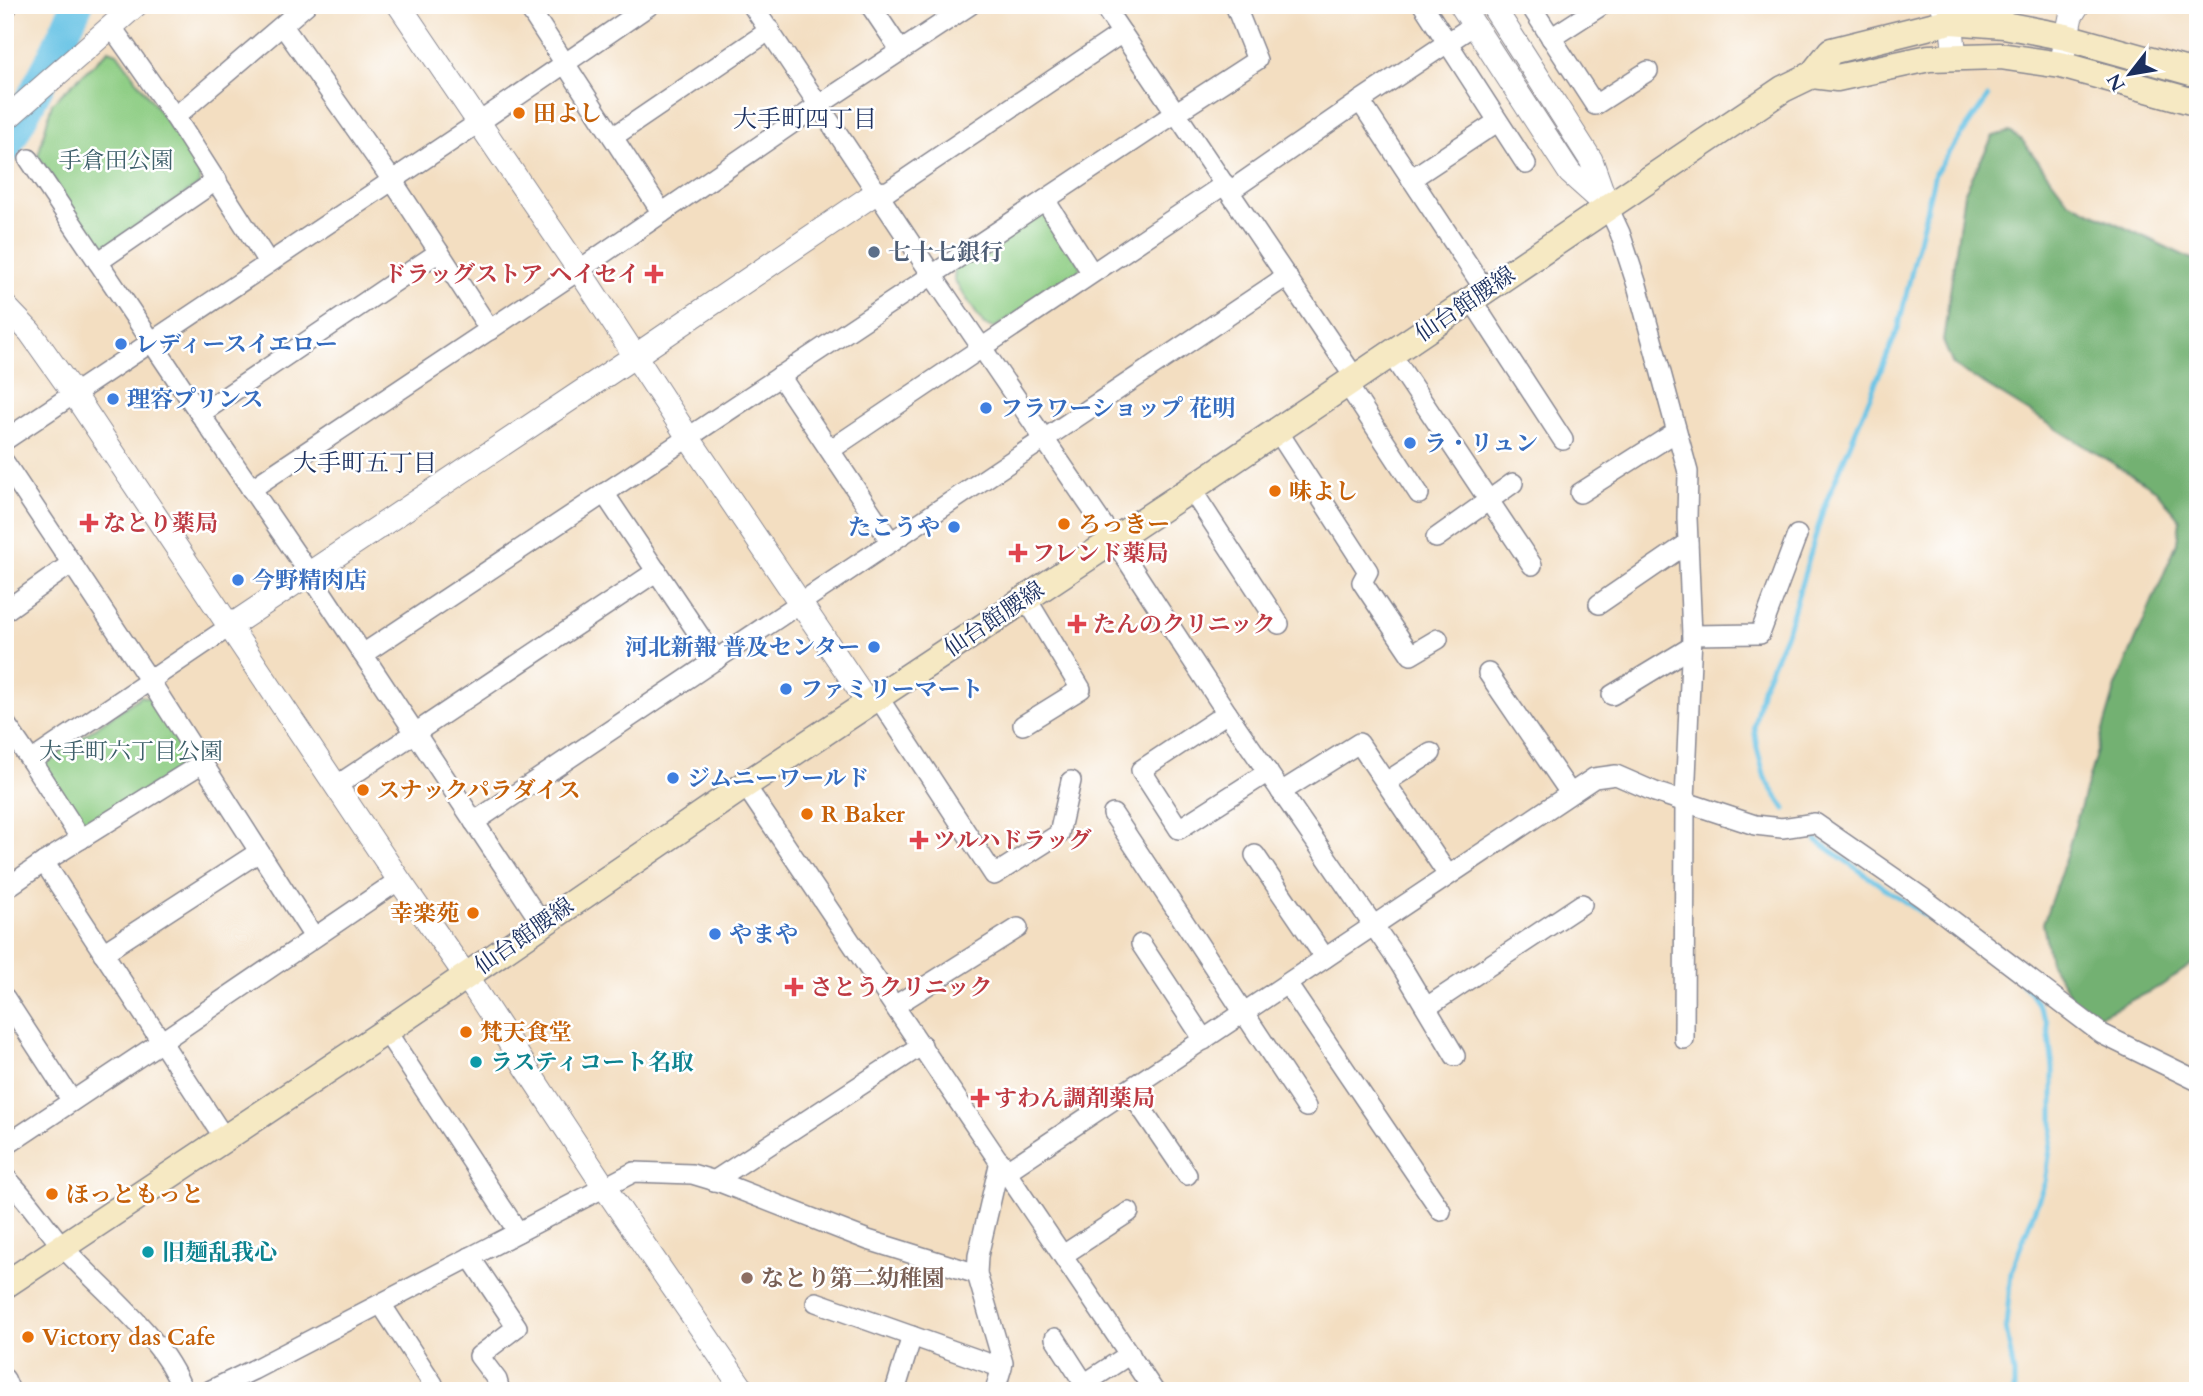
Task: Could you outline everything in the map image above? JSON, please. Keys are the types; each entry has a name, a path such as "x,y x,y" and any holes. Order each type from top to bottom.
{"main road":[{"name":"仙台館腰線","path":"5,1285 1783,89 1812,75 1831,51 1947,13 2066,37 2198,74"},
{"name":"仙台館腰線","path":"1812,75 1838,78 1929,58 2000,56 2061,65 2198,103"}],"street":[{"path":"5,10 8,5"},
{"path":"5,120 136,5"},
{"path":"175,117 306,5"},
{"path":"399,5 800,603 873,700 994,875 1059,834 1072,781"},
{"path":"527,5 662,213"},
{"path":"5,440 650,5"},
{"path":"752,5 1227,713 1373,925 1427,1007 1455,1056"},
{"path":"870,5 901,51"},
{"path":"251,489 579,271 819,105 970,5"},
{"path":"1103,5 1287,276 1419,494"},
{"path":"363,654 1257,60 1235,5"},
{"path":"1423,5 1526,164"},
{"path":"1461,5 1570,173 1608,207"},
{"path":"1522,5 1496,12 1591,160 1637,285 1688,472 1692,641 1685,801 1684,1039"},
{"path":"1530,5 1595,105 1648,71"},
{"path":"1551,38 1602,5"},
{"path":"2061,65 2071,16 2078,5"},
{"path":"1947,13 1955,56"},
{"path":"830,450 1092,273 1227,188 1474,25"},
{"path":"111,26 217,180 268,262"},
{"path":"283,26 392,180 490,330"},
{"path":"613,137 770,30"},
{"path":"31,761 877,192 888,191 1122,33"},
{"path":"1360,101 1411,179 1563,440"},
{"path":"1411,179 1491,125"},
{"path":"29,159 542,924"},
{"path":"98,261 217,180"},
{"path":"1045,200 1092,273"},
{"path":"200,414 439,252"},
{"path":"474,822 1287,276"},
{"path":"5,306 30,332 75,394 605,1188 744,1391"},
{"path":"1391,354 1532,565"},
{"path":"780,376 891,542"},
{"path":"1277,430 1368,571 1362,582 1411,655 1438,639"},
{"path":"1580,493 1676,432"},
{"path":"5,463 150,681 314,937"},
{"path":"1436,538 1513,483"},
{"path":"1191,489 1279,624"},
{"path":"604,493 716,660"},
{"path":"1612,695 1692,641 1760,634 1797,534"},
{"path":"1599,604 1688,543"},
{"path":"5,611 72,564"},
{"path":"336,786 657,571"},
{"path":"1023,725 1081,689 1026,598"},
{"path":"1488,673 1570,793"},
{"path":"1227,713 1141,770 1179,829 1268,772"},
{"path":"5,723 81,839"},
{"path":"1281,792 1359,743 1448,875"},
{"path":"1386,782 1431,753"},
{"path":"5,889 201,764"},
{"path":"995,1391 1003,1363 977,1274 978,1256 1003,1166 1129,1090 1594,778 1616,775 1655,792 1755,825 1782,828 1815,823 1923,898 2102,1034 2198,1081"},
{"path":"745,785 1154,1391"},
{"path":"1114,814 1306,1107"},
{"path":"103,953 259,852"},
{"path":"1255,855 1325,958"},
{"path":"44,862 225,1139"},
{"path":"5,1146 399,880"},
{"path":"1427,1007 1582,904"},
{"path":"895,1005 1018,928"},
{"path":"1141,944 1204,1040"},
{"path":"1287,984 1441,1212"},
{"path":"5,998 72,1101"},
{"path":"386,1031 518,1232"},
{"path":"714,1181 922,1045"},
{"path":"1129,1090 1188,1175"},
{"path":"209,1391 634,1171 692,1174 868,1240 977,1274"},
{"path":"5,1177 20,1192 62,1247 138,1324 164,1355 180,1390"},
{"path":"1063,1255 1129,1212"},
{"path":"470,1257 517,1326 479,1356 497,1380 500,1391"},
{"path":"816,1301 1002,1368"},
{"path":"381,1304 433,1384 434,1391"},
{"path":"895,1391 912,1336"},
{"path":"1055,1338 1086,1387 1129,1354"},
{"path":"5,1379 10,1391"}],"green space":[{"name":"手倉田公園","path":"109,50 117,53 200,167 200,184 107,245 93,242 38,156 52,103"},
{"path":"2010,132 2022,140 2068,201 2198,262 2198,960 2161,986 2101,1015 2079,1010 2050,962 2043,923 2063,866 2116,686 2177,543 2180,520 2156,490 1953,365 1943,341 1964,193 1993,136"},
{"path":"1040,211 1047,212 1080,264 1079,273 994,328 984,325 954,280 955,267"},
{"name":"大手町六丁目公園","path":"141,696 152,699 186,753 184,765 89,826 80,824 43,764"}],"waterway":[{"path":"5,149 77,5"},
{"path":"1785,809 1765,778 1757,748 1754,726 1762,688 1789,626 1824,507 1898,329 1935,173 1988,97"},
{"path":"1816,840 1960,938"},
{"path":"2014,1391 2014,1374 2006,1327 2011,1272 2045,1182 2053,1130 2053,1068 2047,1021 2031,992 2021,984"}],"place":[{"name":"田よし","path":"519,113"},
{"name":"七十七銀行","path":"874,252"},
{"name":"ドラッグストア ヘイセイ","path":"654,274"},
{"name":"レディースイエロー","path":"121,344"},
{"name":"理容プリンス","path":"113,399"},
{"name":"フラワーショップ 花明","path":"986,408"},
{"name":"ラ・リュン","path":"1410,443"},
{"name":"味よし","path":"1275,491"},
{"name":"なとり薬局","path":"89,523"},
{"name":"ろっきー","path":"1064,524"},
{"name":"たこうや","path":"954,527"},
{"name":"フレンド薬局","path":"1018,553"},
{"name":"今野精肉店","path":"238,580"},
{"name":"たんのクリニック","path":"1077,624"},
{"name":"河北新報 普及センター","path":"874,647"},
{"name":"ファミリーマート","path":"786,689"},
{"name":"ジムニーワールド","path":"673,778"},
{"name":"スナックパラダイス","path":"363,790"},
{"name":"R Baker","path":"807,814"},
{"name":"ツルハドラッグ","path":"919,840"},
{"name":"幸楽苑","path":"473,913"},
{"name":"やまや","path":"715,934"},
{"name":"さとうクリニック","path":"794,987"},
{"name":"梵天食堂","path":"466,1032"},
{"name":"ラスティコート名取","path":"476,1062"},
{"name":"すわん調剤薬局","path":"980,1098"},
{"name":"ほっともっと","path":"52,1194"},
{"name":"旧麺乱我心","path":"148,1252"},
{"name":"なとり第二幼稚園","path":"747,1278"},
{"name":"Victory das Cafe","path":"28,1337"}],"district":[{"name":"大手町四丁目","path":"805,119"},
{"name":"大手町五丁目","path":"365,463"}]}
